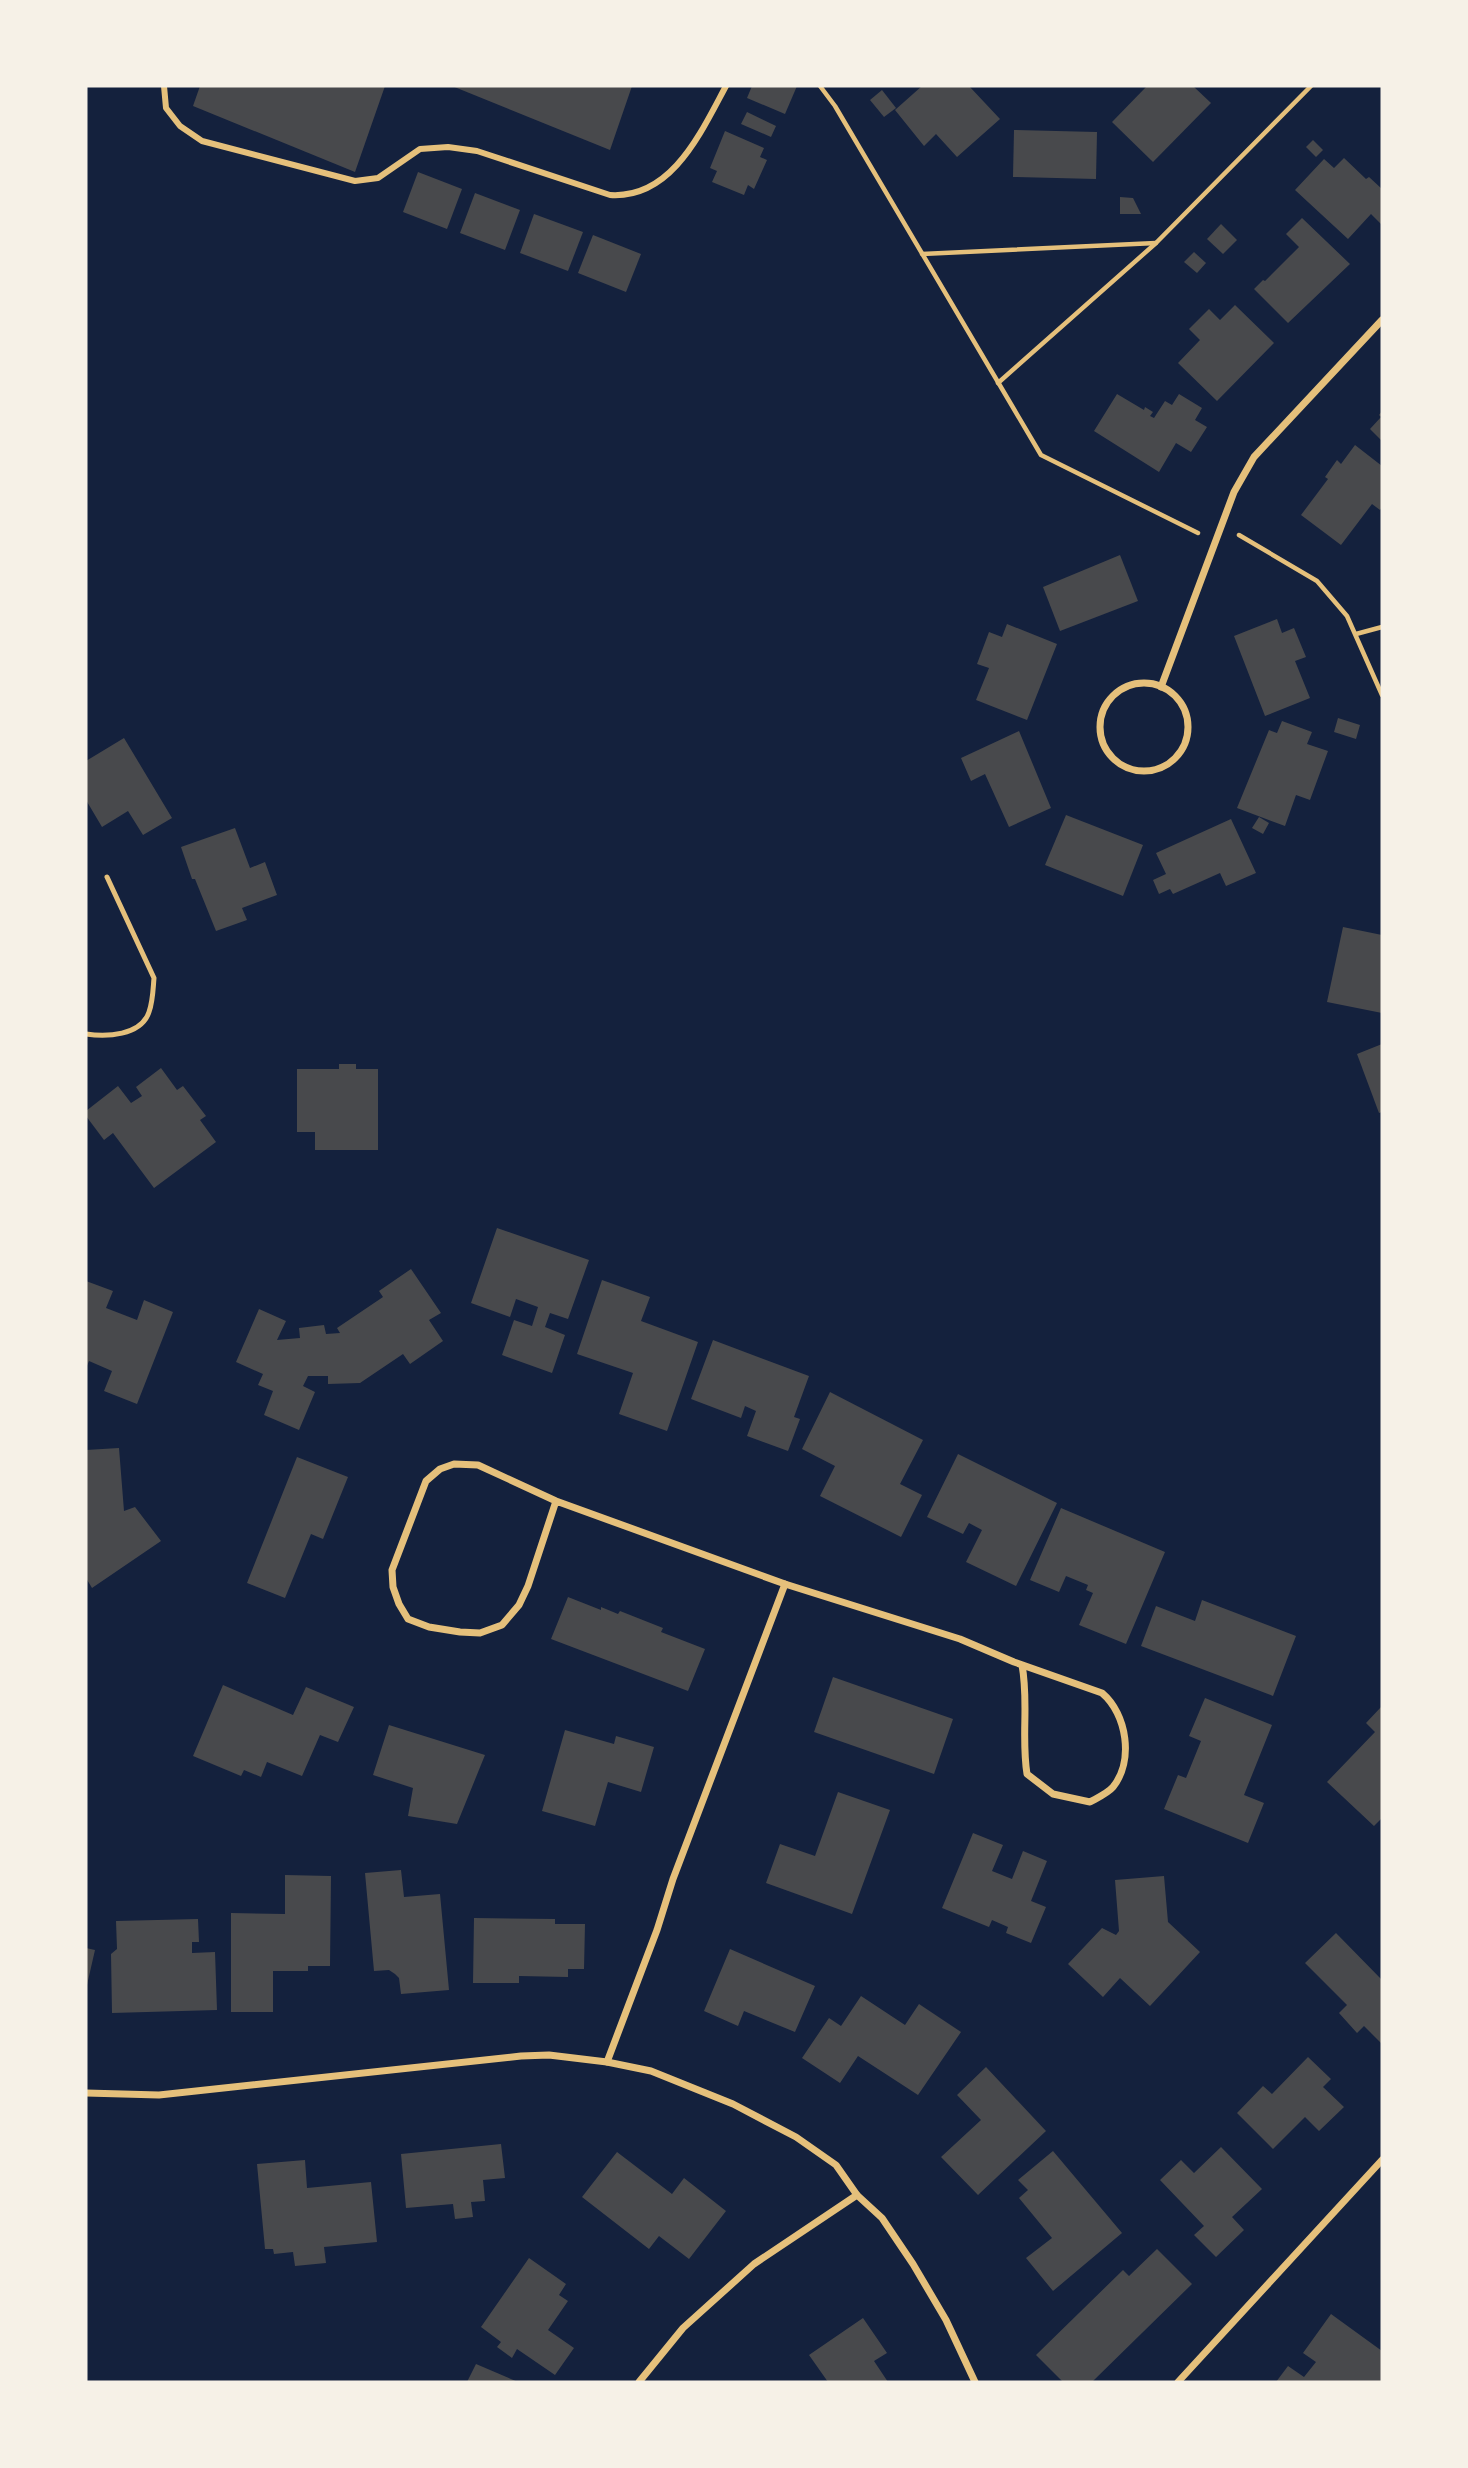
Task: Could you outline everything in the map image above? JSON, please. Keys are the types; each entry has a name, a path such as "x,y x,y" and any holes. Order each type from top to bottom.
{"street":[{"path":"164,86 166,108 180,126 202,141 355,181 378,178 420,149 448,147 477,151 610,195 627,196 646,189 673,169 694,145 726,86"},
{"path":"1161,687 1220,526 1234,492 1254,457 1382,320"},
{"path":"1147,683 1161,687 1173,695 1183,707 1187,736 1172,762 1158,769 1129,769 1106,751 1101,738 1103,711 1110,699 1133,684 1147,683"},
{"path":"556,1501 528,1586 519,1605 502,1625 480,1633 460,1632 429,1628 408,1619 393,1587 392,1570 426,1481 440,1469 454,1464 478,1465 556,1501 785,1584 960,1640 1102,1693 1113,1702 1126,1741 1123,1764 1113,1788 1090,1802 1053,1794 1027,1774 1023,1749 1026,1689 1022,1665"},
{"path":"607,2062 785,1584"},
{"path":"86,2093 159,2095 522,2056 549,2055 651,2071 695,2087 796,2137 836,2165 857,2195 882,2218 913,2264 946,2320 975,2382"},
{"path":"1178,2382 1382,2160"},
{"path":"639,2382 683,2329 754,2264 857,2195"}],"lane":[{"path":"86,1034 112,1037 137,1027 149,1015 152,994 154,978 107,877"}],"path":[{"path":"820,86 835,106 1041,455 1214,541"},
{"path":"998,383 1156,243 1311,86"},
{"path":"922,254 1156,243"},
{"path":"1220,526 1317,581 1347,616 1382,695"},
{"path":"1356,635 1382,627"}],"building":[{"path":"200,86 385,86 355,172 193,106"},
{"path":"452,86 632,86 610,150"},
{"path":"752,86 797,86 785,114 747,98"},
{"path":"922,86 969,86 1000,119 957,157 936,134 924,146 895,110"},
{"path":"1147,86 1193,86 1211,103 1153,162 1112,122"},
{"path":"882,90 896,108 884,117 870,100"},
{"path":"747,112 776,126 771,137 741,124"},
{"path":"1014,130 1097,132 1096,179 1013,177"},
{"path":"725,131 764,148 760,157 767,160 754,189 748,185 744,195 712,182 717,171 710,168"},
{"path":"1313,140 1323,150 1316,157 1306,147"},
{"path":"1344,158 1366,179 1369,177 1382,189 1382,225 1371,214 1348,239 1295,190 1324,159 1334,168"},
{"path":"418,172 462,189 447,229 403,212"},
{"path":"475,193 520,210 505,250 460,233"},
{"path":"1120,197 1133,198 1141,214 1120,214"},
{"path":"534,214 583,232 568,271 520,253"},
{"path":"1302,218 1350,264 1288,323 1254,289 1299,247 1286,234"},
{"path":"1221,224 1237,240 1223,254 1207,239"},
{"path":"593,235 641,254 626,292 578,273"},
{"path":"1194,252 1206,263 1197,273 1184,262"},
{"path":"1235,305 1274,343 1217,401 1178,363 1200,340 1189,329 1209,309 1220,320"},
{"path":"1117,394 1144,410 1145,407 1153,412 1150,416 1154,418 1165,401 1172,405 1179,394 1202,408 1195,420 1207,427 1191,452 1176,443 1159,472 1094,431"},
{"path":"1382,411 1382,441 1370,429 1381,417 1379,415"},
{"path":"1355,445 1382,466 1382,507 1380,510 1372,504 1341,545 1301,515 1328,479 1325,477 1337,460 1341,464"},
{"path":"1120,555 1138,601 1060,631 1043,587"},
{"path":"1277,619 1282,633 1294,628 1306,657 1295,661 1310,698 1265,716 1234,636"},
{"path":"1007,624 1057,644 1027,720 976,700 989,668 977,664 989,632 1002,637"},
{"path":"1338,718 1360,725 1356,739 1334,732"},
{"path":"1282,721 1312,732 1307,744 1328,751 1310,800 1296,795 1285,826 1237,808 1269,730 1277,733"},
{"path":"1019,731 1051,808 1009,827 985,774 971,781 961,758"},
{"path":"124,738 172,818 143,835 128,811 102,827 86,800 86,761"},
{"path":"1066,815 1143,845 1123,896 1045,865"},
{"path":"1259,817 1269,823 1263,834 1252,828"},
{"path":"1231,819 1256,873 1226,886 1220,873 1173,894 1170,889 1159,894 1153,880 1166,874 1156,853"},
{"path":"235,828 250,868 265,862 277,895 242,908 247,920 216,931 195,879 192,879 181,847"},
{"path":"1343,927 1382,935 1382,1013 1327,1002"},
{"path":"1382,1044 1382,1112 1379,1113 1357,1054"},
{"path":"339,1064 356,1064 356,1069 378,1069 378,1150 315,1150 315,1132 297,1132 297,1069 339,1069"},
{"path":"161,1068 177,1090 183,1086 206,1116 200,1120 216,1142 154,1188 113,1133 104,1140 86,1116 86,1111 118,1086 131,1103 142,1096 136,1087"},
{"path":"497,1228 589,1260 568,1319 550,1313 545,1327 565,1335 552,1373 502,1355 514,1320 532,1326 538,1307 516,1299 510,1317 471,1303"},
{"path":"411,1269 441,1313 429,1320 443,1341 410,1364 403,1354 360,1383 328,1384 328,1376 308,1376 303,1386 315,1392 299,1430 264,1415 273,1391 258,1385 263,1374 236,1362 259,1309 286,1321 277,1340 300,1338 299,1328 324,1325 326,1334 340,1333 337,1328 383,1297 379,1291"},
{"path":"602,1280 650,1297 641,1321 698,1342 667,1431 619,1414 633,1373 577,1354"},
{"path":"86,1281 113,1291 106,1308 137,1320 144,1300 173,1312 137,1404 104,1391 112,1371 89,1361 86,1368"},
{"path":"713,1340 809,1376 794,1417 800,1419 788,1451 747,1436 756,1411 745,1406 741,1418 691,1399"},
{"path":"830,1392 923,1440 900,1484 922,1495 901,1537 820,1496 835,1466 802,1449"},
{"path":"119,1448 124,1511 135,1507 161,1541 92,1588 86,1578 86,1450"},
{"path":"958,1454 1057,1503 1016,1586 966,1562 982,1530 969,1523 963,1534 927,1517"},
{"path":"297,1457 348,1477 323,1539 311,1534 285,1598 247,1583"},
{"path":"1061,1508 1165,1552 1126,1644 1079,1625 1093,1593 1086,1590 1088,1585 1066,1576 1059,1592 1030,1580"},
{"path":"568,1597 601,1610 601,1607 618,1614 620,1611 663,1628 661,1632 705,1649 688,1691 551,1639"},
{"path":"1202,1600 1296,1636 1273,1696 1141,1646 1156,1606 1195,1621"},
{"path":"833,1677 953,1719 934,1774 814,1732"},
{"path":"223,1685 293,1715 306,1687 354,1707 338,1742 320,1735 302,1776 267,1762 261,1777 244,1770 241,1776 193,1756"},
{"path":"1205,1698 1272,1725 1244,1795 1264,1803 1248,1843 1164,1809 1178,1775 1186,1778 1201,1741 1189,1736"},
{"path":"1382,1706 1382,1818 1374,1826 1327,1782 1375,1732 1366,1723"},
{"path":"389,1725 485,1755 457,1824 408,1816 413,1788 373,1775"},
{"path":"565,1730 614,1744 616,1736 654,1747 641,1792 608,1782 595,1826 542,1811"},
{"path":"838,1792 890,1810 852,1914 766,1883 780,1844 815,1856"},
{"path":"973,1833 1003,1845 992,1871 1012,1879 1023,1851 1047,1861 1031,1901 1046,1907 1031,1943 1006,1933 1008,1927 992,1920 989,1927 942,1908"},
{"path":"401,1870 404,1897 440,1894 449,1990 401,1994 399,1978 395,1974 389,1970 374,1971 365,1873"},
{"path":"285,1875 331,1876 330,1966 308,1966 308,1971 273,1971 273,2012 231,2012 231,1913 285,1914"},
{"path":"1164,1876 1168,1922 1200,1952 1150,2006 1120,1978 1103,1997 1068,1964 1102,1928 1116,1935 1119,1931 1115,1880"},
{"path":"474,1918 555,1919 555,1924 585,1924 584,1969 568,1969 568,1977 519,1976 519,1983 473,1983"},
{"path":"198,1919 199,1942 192,1942 192,1953 215,1952 217,2010 112,2013 111,1954 117,1949 116,1921"},
{"path":"1336,1933 1382,1980 1382,2044 1364,2026 1357,2033 1339,2013 1347,2005 1305,1963"},
{"path":"86,1948 95,1950 87,1985 86,1984"},
{"path":"730,1949 815,1986 795,2032 744,2011 738,2026 704,2011"},
{"path":"861,1996 905,2025 919,2004 961,2032 918,2095 858,2056 840,2083 802,2058 829,2018 841,2026"},
{"path":"1308,2057 1331,2079 1323,2087 1344,2107 1319,2131 1305,2117 1273,2149 1237,2113 1263,2086 1272,2094"},
{"path":"986,2067 1046,2131 978,2195 941,2157 981,2120 957,2095"},
{"path":"501,2144 505,2178 483,2180 485,2201 471,2202 473,2217 455,2219 453,2204 406,2208 401,2154"},
{"path":"1221,2147 1262,2189 1232,2217 1244,2230 1216,2257 1194,2235 1204,2226 1160,2180 1181,2160 1194,2173"},
{"path":"1053,2151 1122,2233 1053,2291 1026,2258 1052,2238 1019,2198 1028,2190 1018,2180"},
{"path":"617,2152 672,2194 684,2178 726,2211 689,2259 659,2236 649,2249 582,2197"},
{"path":"305,2160 307,2188 371,2182 377,2242 324,2247 326,2263 295,2266 293,2252 274,2254 273,2249 265,2249 257,2164"},
{"path":"1157,2249 1192,2284 1092,2382 1063,2382 1036,2355 1123,2270 1129,2276"},
{"path":"529,2258 566,2284 559,2295 568,2301 548,2330 574,2348 555,2375 517,2349 512,2358 497,2347 501,2342 481,2327"},
{"path":"1331,2314 1382,2351 1382,2382 1276,2382 1288,2366 1304,2377 1316,2362 1303,2353"},
{"path":"863,2318 887,2353 874,2361 888,2382 828,2382 809,2355"},
{"path":"476,2364 518,2382 467,2382"}]}
